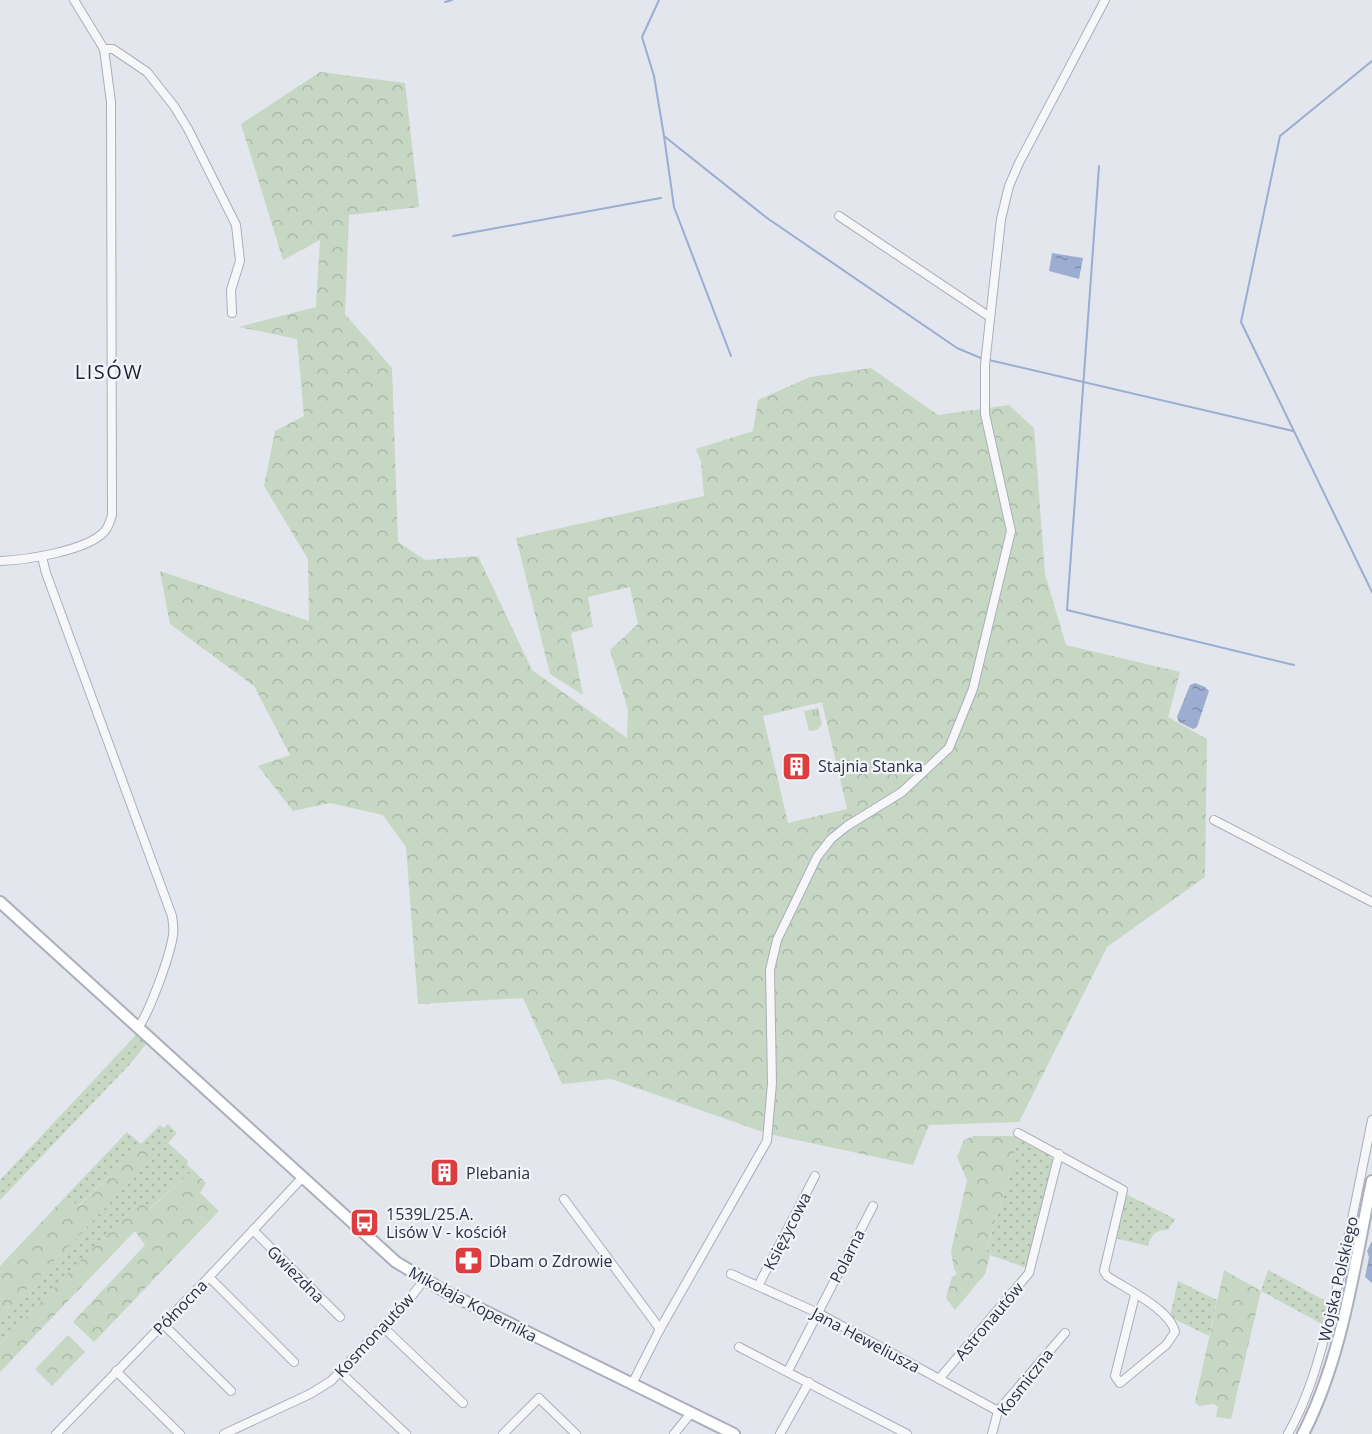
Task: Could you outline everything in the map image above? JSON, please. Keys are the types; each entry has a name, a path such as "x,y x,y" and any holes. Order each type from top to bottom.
{"street":[{"path":"632,1384 660,1329 767,1141 772,1083 770,970 772,956 777,940 817,857 831,839 847,826 902,792 949,748 973,689 1011,531 985,414 985,365 1001,219 1009,186 1105,0"},
{"path":"0,561 42,557 99,536 110,524 112,514 111,102 104,50 80,2"},
{"path":"104,50 113,49 147,72 174,106 236,225 240,261 231,290 232,313"},
{"path":"839,216 990,317"},
{"path":"42,557 172,916 174,926 172,939 145,1015 138,1028"},
{"path":"1214,820 1372,902"},
{"name":"Mikołaja Kopernika","path":"0,902 388,1256 423,1280 734,1434"},
{"name":"Wojska Polskiego","path":"1288,1434 1312,1384 1321,1354 1341,1272 1372,1120"},
{"path":"1018,1133 1123,1190 1104,1271 1107,1276 1159,1310 1174,1326 1175,1332 1167,1345 1120,1383 1114,1376 1135,1295"},
{"name":"Astronautów","path":"939,1379 1029,1273 1059,1154"},
{"name":"Księżycowa","path":"758,1286 815,1176"},
{"name":"Północna","path":"57,1434 302,1178"},
{"name":"Wojska Polskiego","path":"1303,1434 1333,1358 1372,1181"},
{"path":"564,1199 660,1329"},
{"name":"Polarna","path":"788,1371 873,1206"},
{"name":"Gwiezdna","path":"253,1230 340,1317"},
{"name":"Jana Heweliusza","path":"731,1274 818,1313 998,1411"},
{"path":"208,1277 294,1362"},
{"name":"Kosmonautów","path":"224,1434 310,1394 331,1381 411,1298 423,1280"},
{"path":"163,1324 231,1391"},
{"path":"383,1326 463,1403"},
{"name":"Kosmiczna","path":"992,1434 998,1411 1065,1333"},
{"path":"739,1347 907,1434"},
{"path":"116,1371 180,1434"},
{"path":"340,1372 406,1434"},
{"path":"780,1434 809,1382"},
{"path":"503,1434 539,1398 576,1434"},
{"path":"674,1434 692,1413"}],"green space":[{"path":"320,72 405,83 419,207 349,215 345,314 392,368 398,542 425,560 478,556 532,670 627,738 628,710 610,650 638,624 630,587 588,597 593,627 571,633 583,695 550,674 516,538 704,496 701,462 696,449 753,431 758,400 810,377 871,368 938,415 1009,405 1034,428 1045,574 1066,645 1180,672 1168,717 1207,739 1205,877 1107,947 1019,1122 929,1125 913,1165 769,1134 611,1079 562,1084 523,998 418,1004 406,847 383,815 330,803 293,811 258,766 290,755 254,686 170,624 160,571 309,621 308,559 264,486 275,431 304,416 297,339 239,327 316,307 320,240 283,260 241,124","holes":["822,702 847,809 788,823 763,716"]},
{"path":"818,708 822,724 817,730 809,731 804,711"},
{"path":"137,1034 147,1043 130,1064 0,1200 0,1180"},
{"path":"168,1124 177,1133 168,1143 188,1161 187,1165 193,1170 149,1209 140,1200 0,1344 0,1317 155,1156 141,1145 78,1206 66,1196 127,1132 141,1144 160,1125 164,1128"},
{"path":"974,1136 1013,1136 1018,1139 1013,1164 986,1250 990,1255 985,1274 955,1310 946,1298 952,1277 957,1274 951,1251 967,1180 957,1157 964,1140"},
{"path":"1018,1139 1047,1153 1054,1161 1027,1268 990,1255 986,1251 1013,1164"},
{"path":"141,1144 155,1156 0,1317 0,1266 66,1196 79,1206"},
{"path":"193,1170 206,1183 200,1193 219,1211 94,1342 73,1322 145,1245 135,1231 0,1372 0,1344 140,1199 150,1209"},
{"path":"1128,1195 1175,1219 1168,1230 1155,1234 1150,1239 1148,1246 1115,1238 1123,1199"},
{"path":"1224,1270 1261,1291 1231,1419 1216,1417 1218,1407 1213,1404 1199,1406 1195,1402"},
{"path":"1268,1270 1324,1300 1327,1307 1322,1324 1261,1291"},
{"path":"1178,1281 1217,1300 1209,1336 1170,1317"},
{"path":"68,1335 85,1352 52,1386 35,1369"}],"water":[{"path":"1052,253 1083,258 1079,279 1049,271"},
{"path":"1195,683 1209,691 1197,727 1193,729 1179,722 1177,717 1190,685"},
{"path":"1372,1241 1372,1283 1365,1277 1369,1257 1367,1251"}],"waterway":[{"path":"445,2 452,0"},
{"path":"659,0 642,37 654,76 664,136 767,218 957,348 983,359"},
{"path":"1372,61 1280,136 1241,322 1372,592"},
{"path":"664,136 674,207 731,356"},
{"path":"1099,166 1067,610 1294,665"},
{"path":"453,236 661,198"},
{"path":"989,360 1293,431"}],"place":[{"name":"Stajnia Stanka","path":"797,766"},
{"name":"Plebania","path":"445,1173"},
{"name":"1539L/25.A. Lisów V - kościół","path":"365,1223"},
{"name":"Dbam o Zdrowie","path":"468,1261"}],"district":[{"name":"LISÓW","path":"109,372"}]}
